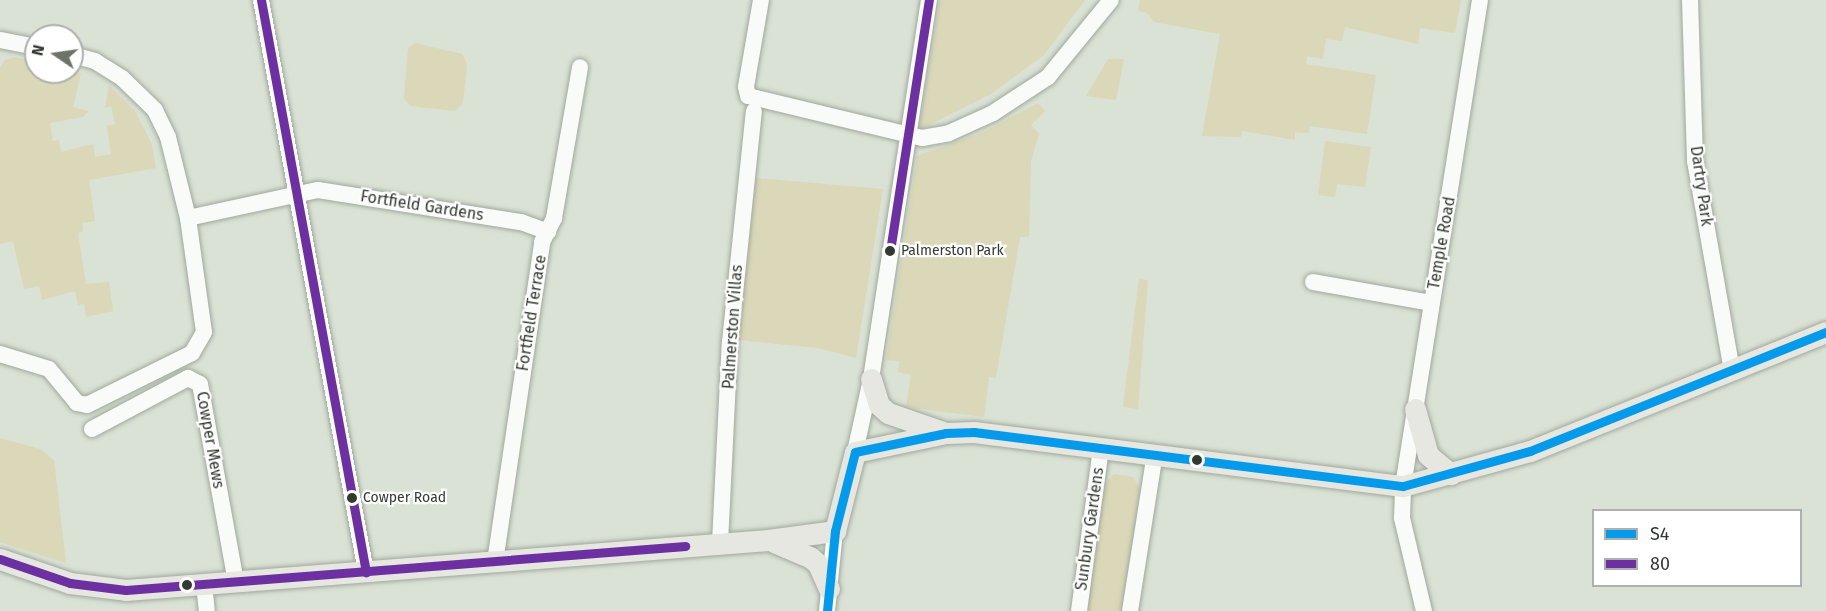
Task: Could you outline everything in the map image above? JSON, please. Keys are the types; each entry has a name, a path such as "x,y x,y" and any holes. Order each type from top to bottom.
{"main road":[{"path":"0,559 94,588 236,582 768,540 835,531 855,452 946,433 974,432 1403,486 1530,451 1826,333"},
{"path":"871,379 879,405 888,413 946,433"},
{"path":"1415,409 1428,455 1451,474"},
{"path":"768,540 810,557 818,564 829,589"}],"street":[{"path":"261,0 295,196 366,572"},
{"path":"761,0 746,87 748,96 922,138 949,133 993,113 1048,77 1111,0"},
{"path":"855,452 871,379 929,0"},
{"name":"Temple Road","path":"1424,611 1402,518 1403,486 1480,0"},
{"name":"Dartry Park","path":"1690,0 1695,161 1732,371"},
{"path":"0,40 24,45"},
{"path":"0,354 49,369 69,394 87,405 192,353 204,332 188,218 168,137 155,110 122,78 95,61 84,58"},
{"name":"Fortfield Terrace","path":"495,562 542,242 548,232 580,67"},
{"name":"Palmerston Villas","path":"720,543 730,342 754,111"},
{"name":"Fortfield Gardens","path":"188,218 318,190 521,222 548,232"},
{"path":"1314,282 1431,303"},
{"name":"Cowper Mews","path":"92,429 188,378 200,384 236,582"},
{"name":"Sunbury Gardens","path":"1078,611 1101,448"},
{"path":"1130,611 1155,454"},
{"path":"827,611 835,531"},
{"path":"204,584 207,611"}],"shaded area":[{"path":"940,0 1085,0 1044,55 991,94 919,130"},
{"path":"1140,0 1461,0 1455,33 1420,28 1418,44 1345,27 1342,41 1326,39 1323,59 1307,56 1306,64 1376,75 1367,134 1310,126 1309,133 1295,132 1295,140 1242,131 1241,137 1202,136 1220,34 1154,22 1147,13 1138,11"},
{"path":"415,43 462,54 467,64 463,103 455,111 410,106 404,98 408,48"},
{"path":"15,57 24,59 24,84 78,84 73,107 89,111 83,117 50,123 53,141 59,140 61,152 93,144 95,157 111,154 107,126 115,124 111,106 105,108 109,85 135,111 152,144 156,168 89,180 95,221 82,223 83,231 78,233 86,284 109,282 113,311 86,317 84,304 78,305 75,291 42,300 39,286 24,289 13,241 0,244 0,68 5,60"},
{"path":"1108,59 1124,59 1116,100 1086,96"},
{"path":"1038,103 1045,111 1031,125 1039,134 1031,161 1029,237 1020,237 996,378 989,377 984,417 906,407 911,375 898,372 899,361 886,360 917,156 983,132"},
{"path":"1325,141 1371,147 1365,187 1337,184 1335,197 1318,195"},
{"path":"756,178 883,189 856,358 818,348 738,340"},
{"path":"1139,279 1148,280 1138,409 1123,407"},
{"path":"0,438 40,449 54,460 66,563 0,542"},
{"path":"1114,474 1133,477 1141,490 1123,611 1084,611 1103,485"}],"transit line":[{"name":"80","path":"261,0 366,572"},
{"name":"80","path":"890,251 929,0"},
{"name":"S4","path":"855,452 946,433 974,432 1403,486 1530,451 1826,332"},
{"name":"S4","path":"827,611 835,531 855,452"},
{"name":"80","path":"0,559 70,583 126,590 685,546"}],"place":[{"name":"Palmerston Park","path":"890,251"},
{"name":"Cowper Road","path":"352,498"}]}
